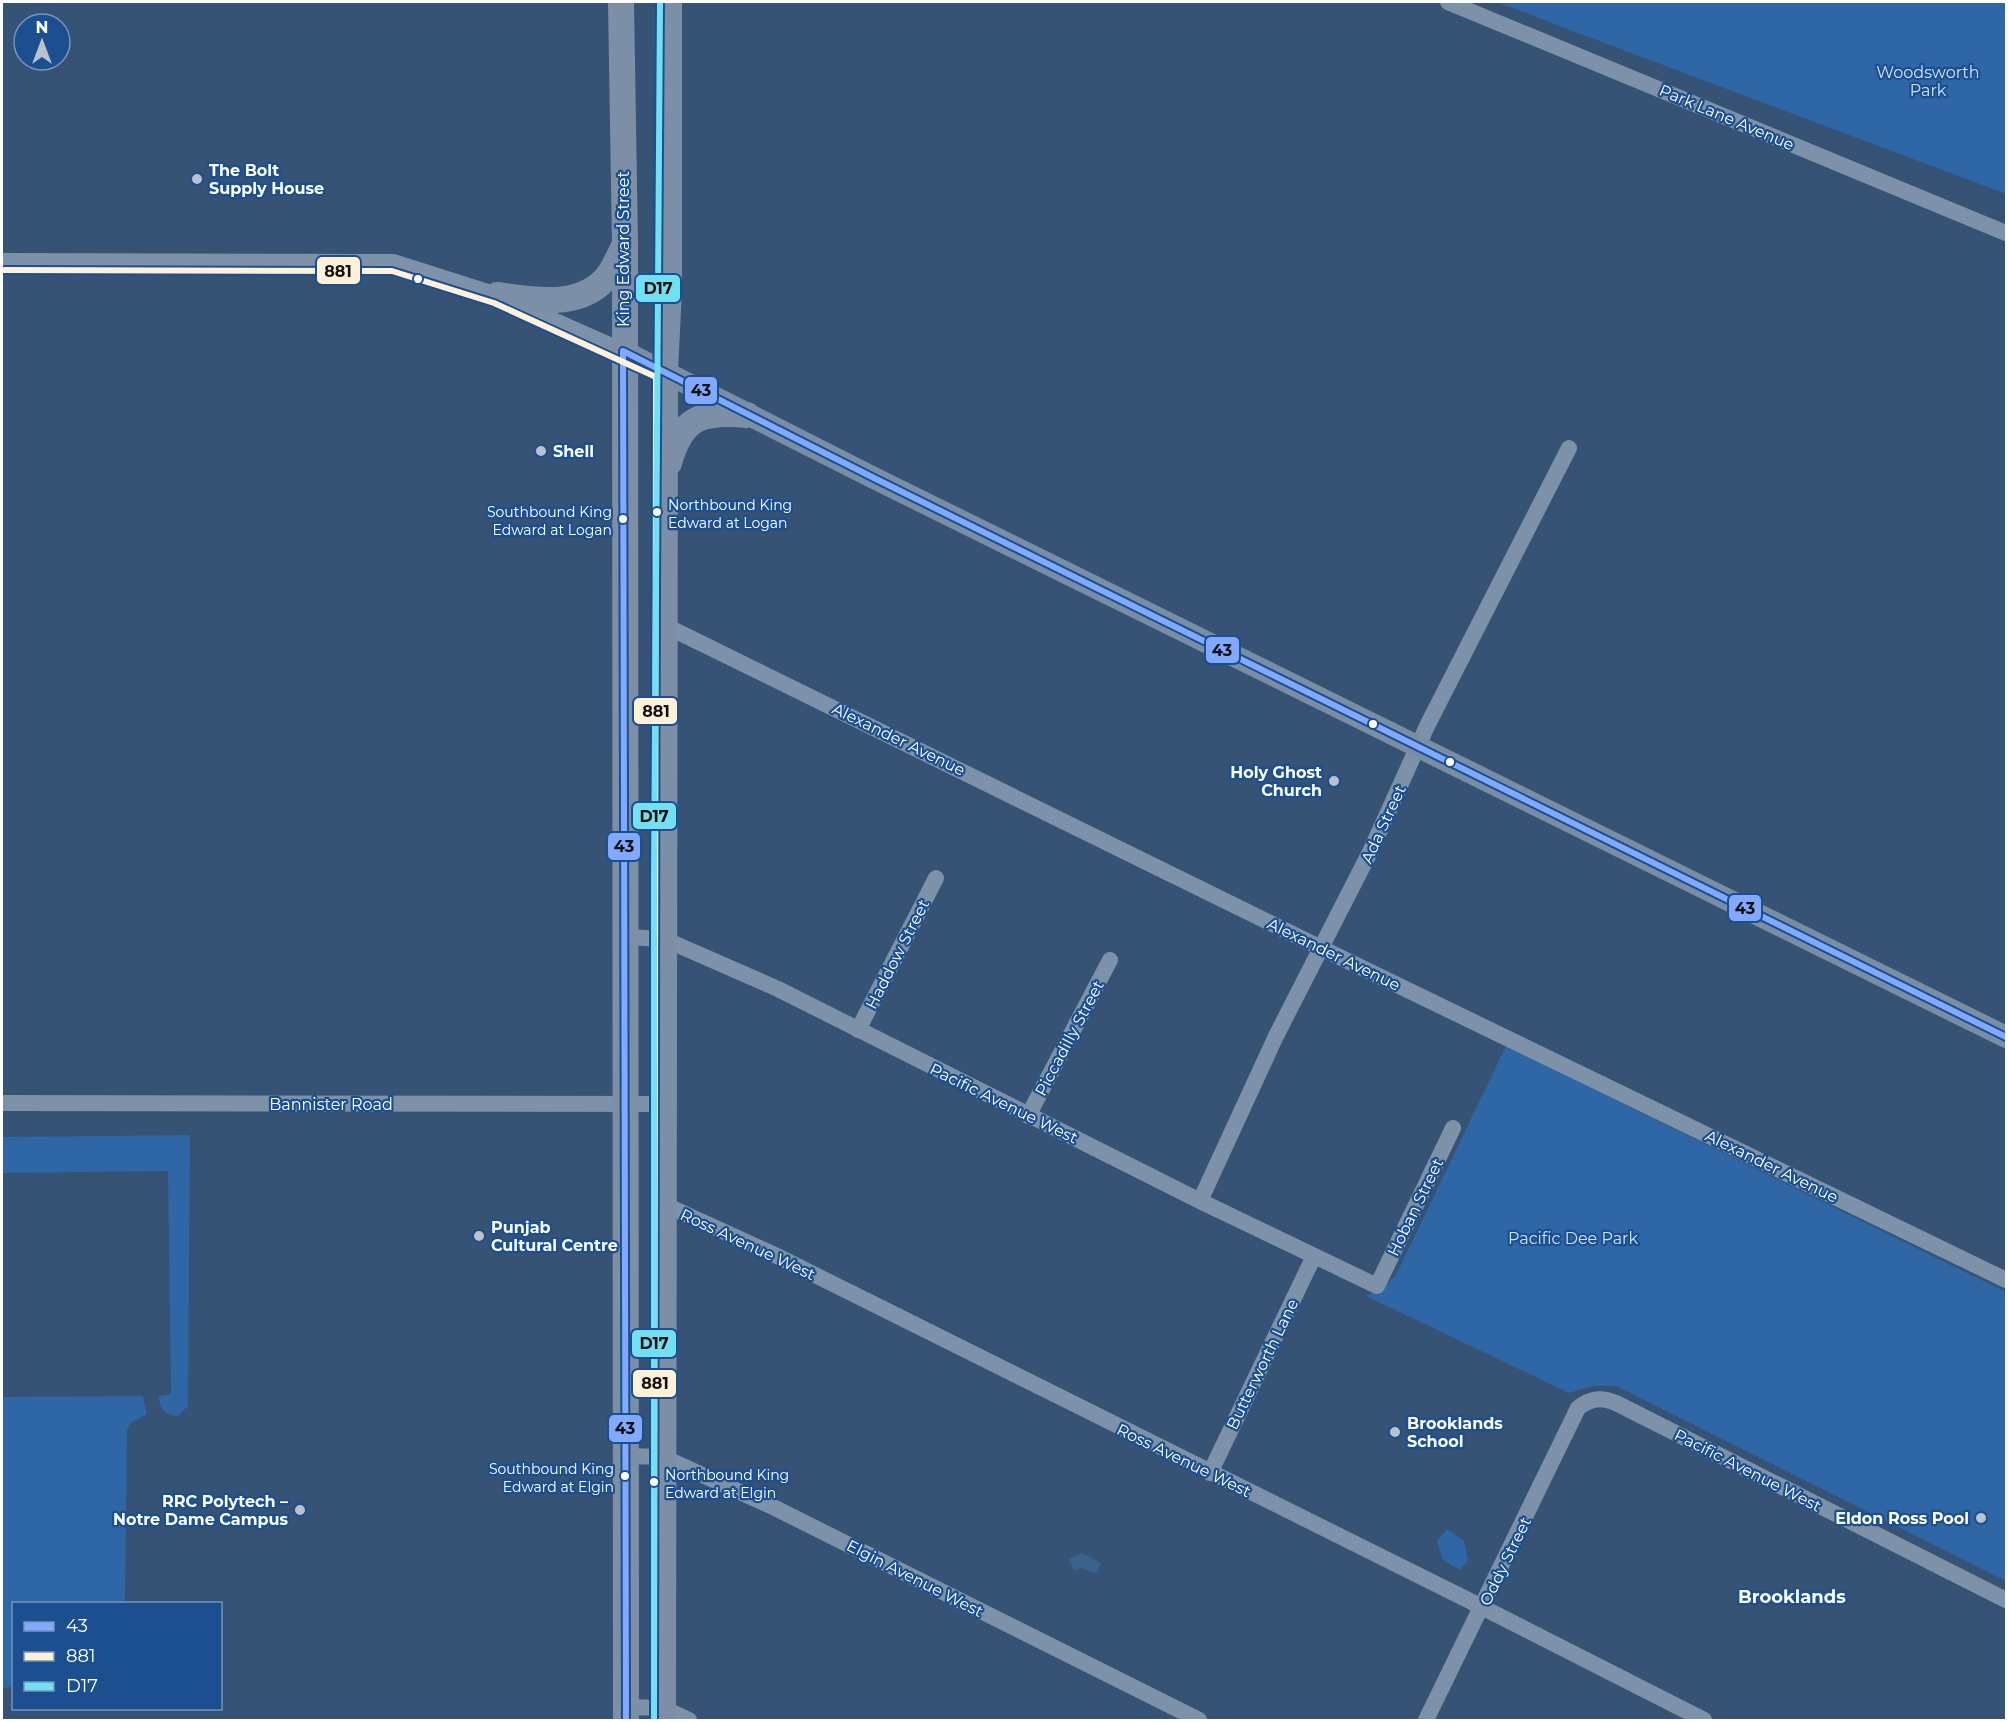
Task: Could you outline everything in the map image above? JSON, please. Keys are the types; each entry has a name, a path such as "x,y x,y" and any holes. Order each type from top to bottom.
{"main road":[{"name":"King Edward Street","path":"621,2 625,245 623,351 627,1104 626,1714"},
{"path":"663,1714 661,1104 664,939 665,371 669,289 669,2"},
{"path":"497,295 558,302 580,294 601,283 625,245"},
{"path":"623,351 747,415 2007,1037"},
{"path":"665,477 676,438 690,423 722,412 747,415"}],"street":[{"name":"Park Lane Avenue","path":"1448,2 2007,233"},
{"path":"2,261 393,262 497,295 623,351"},
{"name":"Ada Street","path":"1200,1201 1276,1036 1370,852 1418,746 1569,448"},
{"name":"Alexander Avenue","path":"664,625 1321,948 2007,1280"},
{"name":"Haddow Street","path":"858,1030 936,878"},
{"name":"Pacific Avenue West","path":"626,937 664,939 777,989 1028,1116 1377,1286"},
{"name":"Piccadilly Street","path":"1028,1116 1110,960"},
{"name":"Bannister Road","path":"2,1103 661,1104"},
{"name":"Hoban Street","path":"1377,1286 1453,1128"},
{"name":"Ross Avenue West","path":"661,1203 775,1255 1704,1720"},
{"name":"Butterworth Lane","path":"1210,1473 1314,1256"},
{"name":"Pacific Avenue West","path":"1585,1402 1604,1399 1616,1403 2007,1600"},
{"name":"Oddy Street","path":"1426,1720 1483,1608 1578,1408 1585,1402"},
{"name":"Elgin Avenue West","path":"626,1456 663,1457 775,1508 1199,1720"},
{"path":"626,1714 663,1714 689,1720"}],"green space":[{"name":"Woodsworth Park","path":"1497,2 2006,2 2006,194 1565,28"},
{"name":"Pacific Dee Park","path":"1506,1046 2006,1292 2006,1581 1616,1386 1593,1386 1569,1393 1366,1296 1381,1289 1396,1275"},
{"path":"190,1135 188,1406 178,1416 164,1410 158,1396 171,1394 168,1171 2,1173 2,1137"},
{"path":"143,1396 147,1414 131,1423 127,1430 125,1602 12,1602 12,1687 2,1688 2,1397"},
{"path":"1447,1529 1464,1541 1468,1560 1460,1570 1443,1560 1437,1541"}],"shaded area":[{"path":"1082,1553 1101,1563 1096,1574 1081,1568 1074,1571 1069,1559"}],"transit line":[{"name":"D17","path":"654,1720 654,877 660,2"},
{"name":"881","path":"2,270 392,271 494,303 656,377 654,1720"},
{"name":"43","path":"626,1720 623,351 874,478 2006,1037"}],"place":[{"name":"The Bolt Supply House","path":"197,179"},
{"name":"Shell","path":"541,451"},
{"name":"Northbound King Edward at Logan","path":"657,512"},
{"name":"Southbound King Edward at Logan","path":"623,519"},
{"name":"Holy Ghost Church","path":"1334,781"},
{"name":"Punjab Cultural Centre","path":"479,1236"},
{"name":"Brooklands School","path":"1395,1432"},
{"name":"Southbound King Edward at Elgin","path":"625,1476"},
{"name":"Northbound King Edward at Elgin","path":"654,1482"},
{"name":"RRC Polytech – Notre Dame Campus","path":"300,1510"},
{"name":"Eldon Ross Pool","path":"1981,1518"}],"district":[{"name":"Brooklands","path":"1792,1597"}]}
